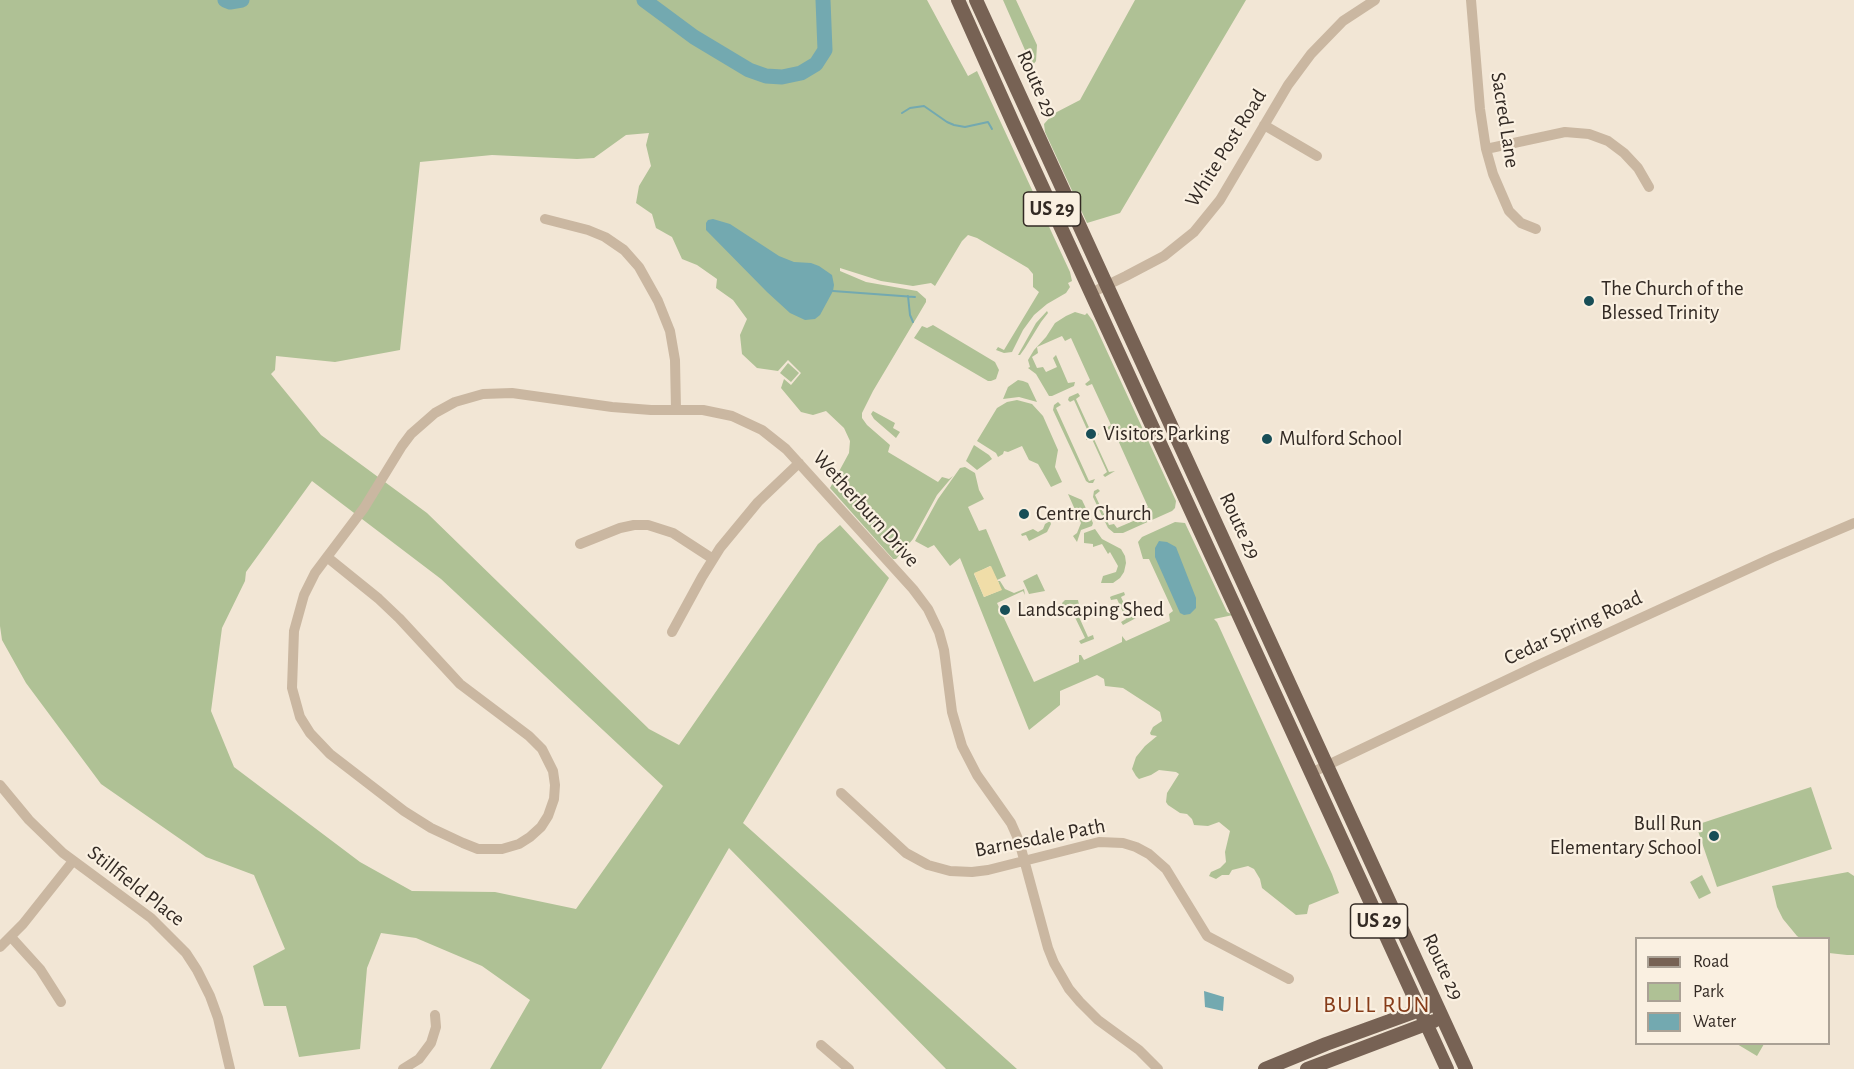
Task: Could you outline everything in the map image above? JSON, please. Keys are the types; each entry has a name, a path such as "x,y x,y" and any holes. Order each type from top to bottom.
{"main road":[{"name":"Route 29","path":"958,0 1447,1069"},
{"name":"Route 29","path":"976,0 1466,1069"},
{"path":"1265,1069 1436,1004"},
{"path":"1307,1069 1443,1018"}],"street":[{"name":"White Post Road","path":"1091,293 1164,256 1194,232 1220,200 1288,85 1311,54 1343,21 1376,0"},
{"name":"Sacred Lane","path":"1471,0 1480,109 1486,149 1493,174 1509,211 1521,223 1536,229"},
{"path":"1264,125 1317,156"},
{"path":"1486,149 1565,132 1589,134 1608,141 1624,153 1638,168 1648,187"},
{"path":"545,219 588,230 605,237 624,250 639,267 658,301 670,331 675,360 676,410"},
{"name":"Wetherburn Drive","path":"327,557 399,618 460,684 529,736 542,749 552,771 555,785 554,799 548,816 541,827 530,837 519,844 502,849 478,849 431,828 404,811 323,748 310,733 297,707 292,688 294,631 304,595 315,573 327,557 364,508 411,435 432,416 455,402 483,394 512,393 612,407 716,412 747,422 775,439 913,589 928,609 939,632 944,650 952,712 962,746 977,775 1011,823 1019,841 1048,948 1065,983 1089,1011 1139,1050 1158,1069"},
{"path":"672,632 713,559 735,529 758,502 799,464"},
{"name":"Cedar Spring Road","path":"1311,772 1708,588 1854,524"},
{"path":"580,544 620,528 648,525 673,533 713,559"},
{"name":"Stillfield Place","path":"0,784 29,820 73,861 151,918 186,953 210,996 218,1018 230,1069"},
{"name":"Barnesdale Path","path":"841,793 898,848 928,865 950,871 988,870 1099,842 1123,843 1136,847 1149,854 1166,869 1207,936 1289,979"},
{"path":"0,947 11,937 73,861"},
{"path":"11,937 40,969 61,1002"},
{"path":"403,1069 419,1059 431,1043 436,1027 435,1015"},
{"path":"821,1045 849,1069"}],"green space":[{"path":"0,0 927,0 968,76 977,71 1070,272 1072,281 1068,283 1070,287 1066,293 1034,315 1012,352 1004,353 996,350 998,347 1004,350 1039,292 1033,287 1033,274 1028,268 977,238 968,235 962,241 935,286 931,283 913,286 881,281 840,268 840,271 866,282 917,291 926,299 862,413 862,418 867,425 890,445 888,452 938,482 942,477 949,479 953,476 937,495 913,539 896,559 893,559 830,488 849,453 850,441 844,428 826,411 813,415 801,412 781,388 784,379 791,385 801,373 788,360 778,371 757,368 742,354 740,335 747,319 733,300 716,288 717,279 697,265 682,259 672,237 656,228 652,214 636,203 639,186 651,166 646,145 649,133 626,135 594,158 492,155 420,162 400,350 335,362 276,356 275,370 271,374 321,435 427,513 649,729 679,745 818,544 840,525 889,578 743,823 1017,1069 946,1069 729,848 601,1069 490,1069 530,1000 482,966 416,938 381,933 367,968 360,1049 299,1057 286,1006 264,1006 253,966 285,949 254,875 206,857 101,784 26,683 2,640 0,626","holes":["312,481 441,579 663,786 576,909 495,892 412,891 360,862 234,767 211,711 222,628 245,581 246,572"]},
{"path":"1003,0 1016,0 1037,45 1036,61 1032,66"},
{"path":"1135,0 1246,0 1120,213 1087,223 1045,132 1044,124 1053,114 1080,100"},
{"path":"1047,311 1048,313 1025,348 1018,355 1036,323"},
{"path":"1075,312 1085,315 1087,313 1093,321 1176,501 1172,511 1123,533 1114,533 1108,528 1093,497 1094,491 1098,489 1100,491 1095,495 1109,525 1114,524 1117,528 1145,516 1143,510 1148,507 1113,429 1106,430 1111,425 1092,384 1087,386 1085,384 1090,380 1071,338 1065,341 1062,336 1037,347 1038,353 1032,357 1037,368 1043,367 1046,372 1057,367 1053,358 1056,355 1068,383 1075,382 1074,386 1049,396 1036,374 1028,368 1030,367 1028,360 1034,350 1055,323"},
{"path":"933,325 995,362 999,370 996,379 988,381 914,338 922,326 927,328"},
{"path":"788,363 799,373 791,382 780,373"},
{"path":"1018,380 1028,383 1037,402 1019,397 1003,399 1008,387"},
{"path":"1078,393 1080,396 1076,399 1092,434 1099,434 1094,439 1109,472 1115,471 1105,477 1103,475 1107,472 1092,439 1086,440 1090,436 1074,400 1070,402 1068,400 1069,397"},
{"path":"1017,400 1032,404 1043,416 1058,450 1055,467 1062,482 1051,487 1038,464 1029,460 1022,446 1008,452 1004,451 998,457 996,453 977,441 997,408 1007,402"},
{"path":"1058,402 1061,405 1056,408 1089,481 1095,479 1093,483 1086,481 1053,410 1054,405"},
{"path":"873,411 895,423 893,428 900,432 896,438 874,419 871,414"},
{"path":"974,445 992,459 977,470 966,461"},
{"path":"965,467 975,473 984,499 968,507 979,531 986,529 1006,576 997,580 990,566 974,574 984,597 1001,590 998,581 1005,589 1014,593 1024,589 1025,595 1023,591 997,603 1034,682 1079,662 1079,655 1084,660 1122,642 1122,636 1126,641 1170,621 1169,614 1173,611 1149,559 1143,559 1138,542 1142,537 1175,522 1185,523 1227,612 1233,615 1214,619 1339,893 1309,905 1307,914 1296,915 1262,888 1254,869 1248,866 1232,870 1229,875 1222,875 1216,879 1209,876 1211,872 1226,862 1225,852 1230,831 1219,822 1208,826 1194,825 1187,814 1180,813 1168,805 1167,793 1179,774 1176,772 1159,770 1139,779 1136,776 1132,769 1136,757 1157,736 1150,733 1153,727 1162,721 1160,712 1123,688 1105,686 1104,679 1097,675 1060,691 1060,705 1029,730 960,558 950,566 934,545 928,548 915,541 938,499 960,468"},
{"path":"1068,494 1082,500 1093,523 1092,526 1081,530 1077,542 1073,536 1077,533 1081,523"},
{"path":"1050,521 1047,532 1029,541 1026,535 1021,534 1033,529 1038,532"},
{"path":"1095,529 1102,539 1121,549 1125,556 1124,572 1113,583 1101,583 1103,576 1116,572 1118,566 1110,552 1108,554 1102,544 1093,547 1093,544 1084,543 1084,533"},
{"path":"1037,574 1045,591 1029,594 1023,581"},
{"path":"1124,592 1125,595 1121,597 1130,617 1136,618 1123,625 1121,622 1126,619 1117,599 1111,600 1110,597"},
{"path":"1065,600 1078,600 1079,605 1075,608 1088,637 1093,635 1094,639 1081,644 1079,641 1085,638 1069,605 1063,606 1062,603"},
{"path":"1811,787 1832,849 1717,887 1696,825"},
{"path":"1848,872 1854,876 1854,955 1830,953 1830,937 1797,936 1783,919 1777,907 1772,886"},
{"path":"1702,875 1711,893 1699,899 1690,882"},
{"path":"1739,1045 1763,1045 1757,1056"}],"sand":[{"path":"991,566 1002,590 984,597 974,573"}],"water":[{"path":"713,219 730,224 779,256 794,262 811,263 832,275 833,291 820,315 815,319 805,320 790,313 706,230 706,223"},
{"path":"1159,541 1176,547 1196,598 1196,608 1190,614 1180,613 1155,557 1155,548"},
{"path":"1204,991 1224,997 1223,1011 1205,1007"}],"waterway":[{"path":"225,0 230,2 242,0"},
{"path":"644,0 694,37 749,70 766,76 782,77 801,73 816,64 825,50 823,0"},
{"path":"902,113 910,108 924,106 954,125 965,127 988,122 992,129"},
{"path":"833,291 915,297"},
{"path":"908,296 913,322"}],"place":[{"name":"The Church of the Blessed Trinity","path":"1589,301"},
{"name":"Visitors Parking","path":"1091,434"},
{"name":"Mulford School","path":"1267,439"},
{"name":"Centre Church","path":"1024,514"},
{"name":"Landscaping Shed","path":"1005,610"},
{"name":"Bull Run Elementary School","path":"1714,836"}],"district":[{"name":"BULL RUN","path":"1377,1005"}]}
